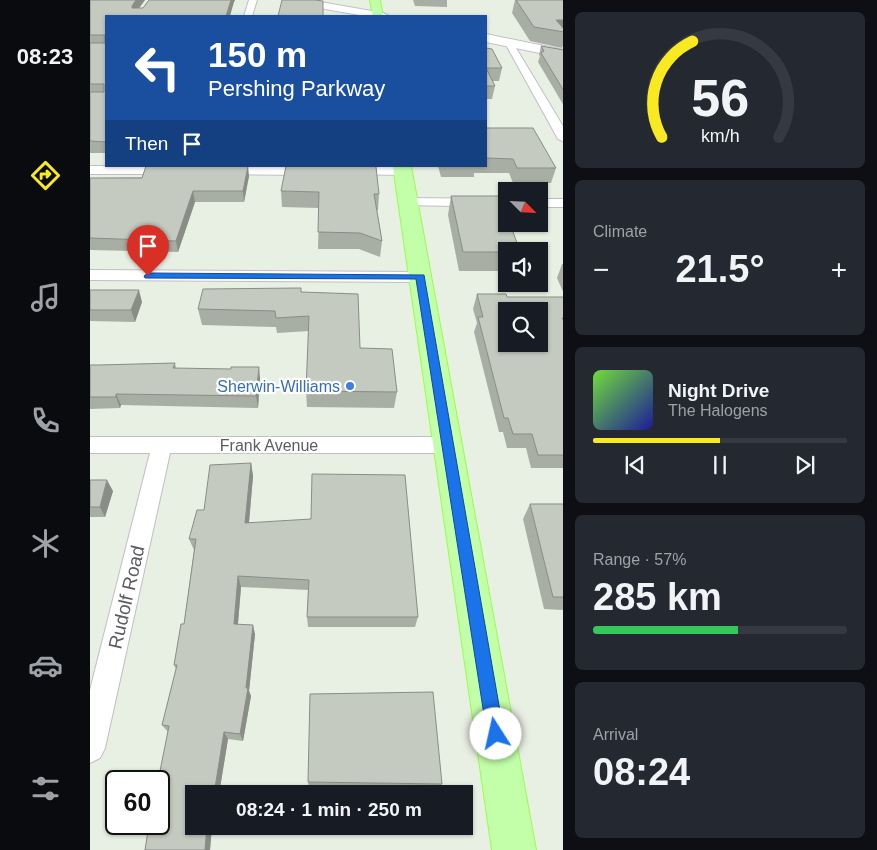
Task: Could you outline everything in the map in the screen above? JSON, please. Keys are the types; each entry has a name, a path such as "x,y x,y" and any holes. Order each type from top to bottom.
{"main road":[{"path":"291,0 374,15"},
{"path":"375,0 380,15"},
{"path":"487,38 563,54"},
{"path":"403,169 514,850"}],"street":[{"path":"248,15 253,0"},
{"path":"509,43 563,139"},
{"path":"208,170 330,171 403,169"},
{"path":"90,170 178,170"},
{"path":"408,202 498,203"},
{"path":"548,203 563,203"},
{"path":"90,275 420,277"},
{"name":"Frank Avenue","path":"90,445 448,445"},
{"name":"Rudolf Road","path":"90,748 162,445"}],"building":[{"path":"90,0 136,0 132,8 143,8 149,0 231,0 226,15 105,15 105,35 90,35"},
{"path":"282,0 323,1 323,15 278,15"},
{"path":"516,0 563,0 563,20 556,20 563,28 563,32 534,27"},
{"path":"90,43 105,43 105,142 90,141 90,92 104,92 104,84 90,84"},
{"path":"541,46 563,50 563,89 541,53 544,51"},
{"path":"487,48 492,49 502,68 487,68"},
{"path":"487,70 495,86 487,86"},
{"path":"487,128 533,128 556,168 517,168 513,159 487,158"},
{"path":"146,167 248,167 243,191 193,191 176,241 90,238 90,178 142,178"},
{"path":"286,167 376,167 379,194 374,194 382,241 360,233 318,232 319,192 281,191"},
{"path":"451,196 498,196 498,232 513,232 517,242 498,242 498,252 463,252"},
{"path":"301,288 301,292 358,294 360,348 392,349 397,392 306,391 309,316 276,318 275,311 198,309 203,289"},
{"path":"90,290 139,290 131,310 90,310"},
{"path":"477,294 506,294 507,297 563,297 563,455 538,455 532,434 513,434 508,418 504,418 478,317 483,317"},
{"path":"175,363 173,368 231,369 231,367 259,367 256,396 116,394 116,397 90,397 90,365"},
{"path":"251,463 245,523 311,519 312,474 405,475 418,617 307,617 309,580 238,576 234,624 253,625 246,688 248,688 240,734 224,732 215,785 185,785 185,835 206,835 205,850 145,850 147,835 170,835 170,770 160,770 169,726 162,725 177,665 174,665 181,624 184,624 196,539 189,539 197,510 204,510 210,465"},
{"path":"90,480 107,480 100,507 90,507"},
{"path":"530,504 563,504 563,597 553,597"},
{"path":"433,692 442,784 308,782 310,694"}],"place":[{"name":"Sherwin-Williams","path":"350,386"}],"route":[{"path":"148,276 420,277 496,734"}]}
